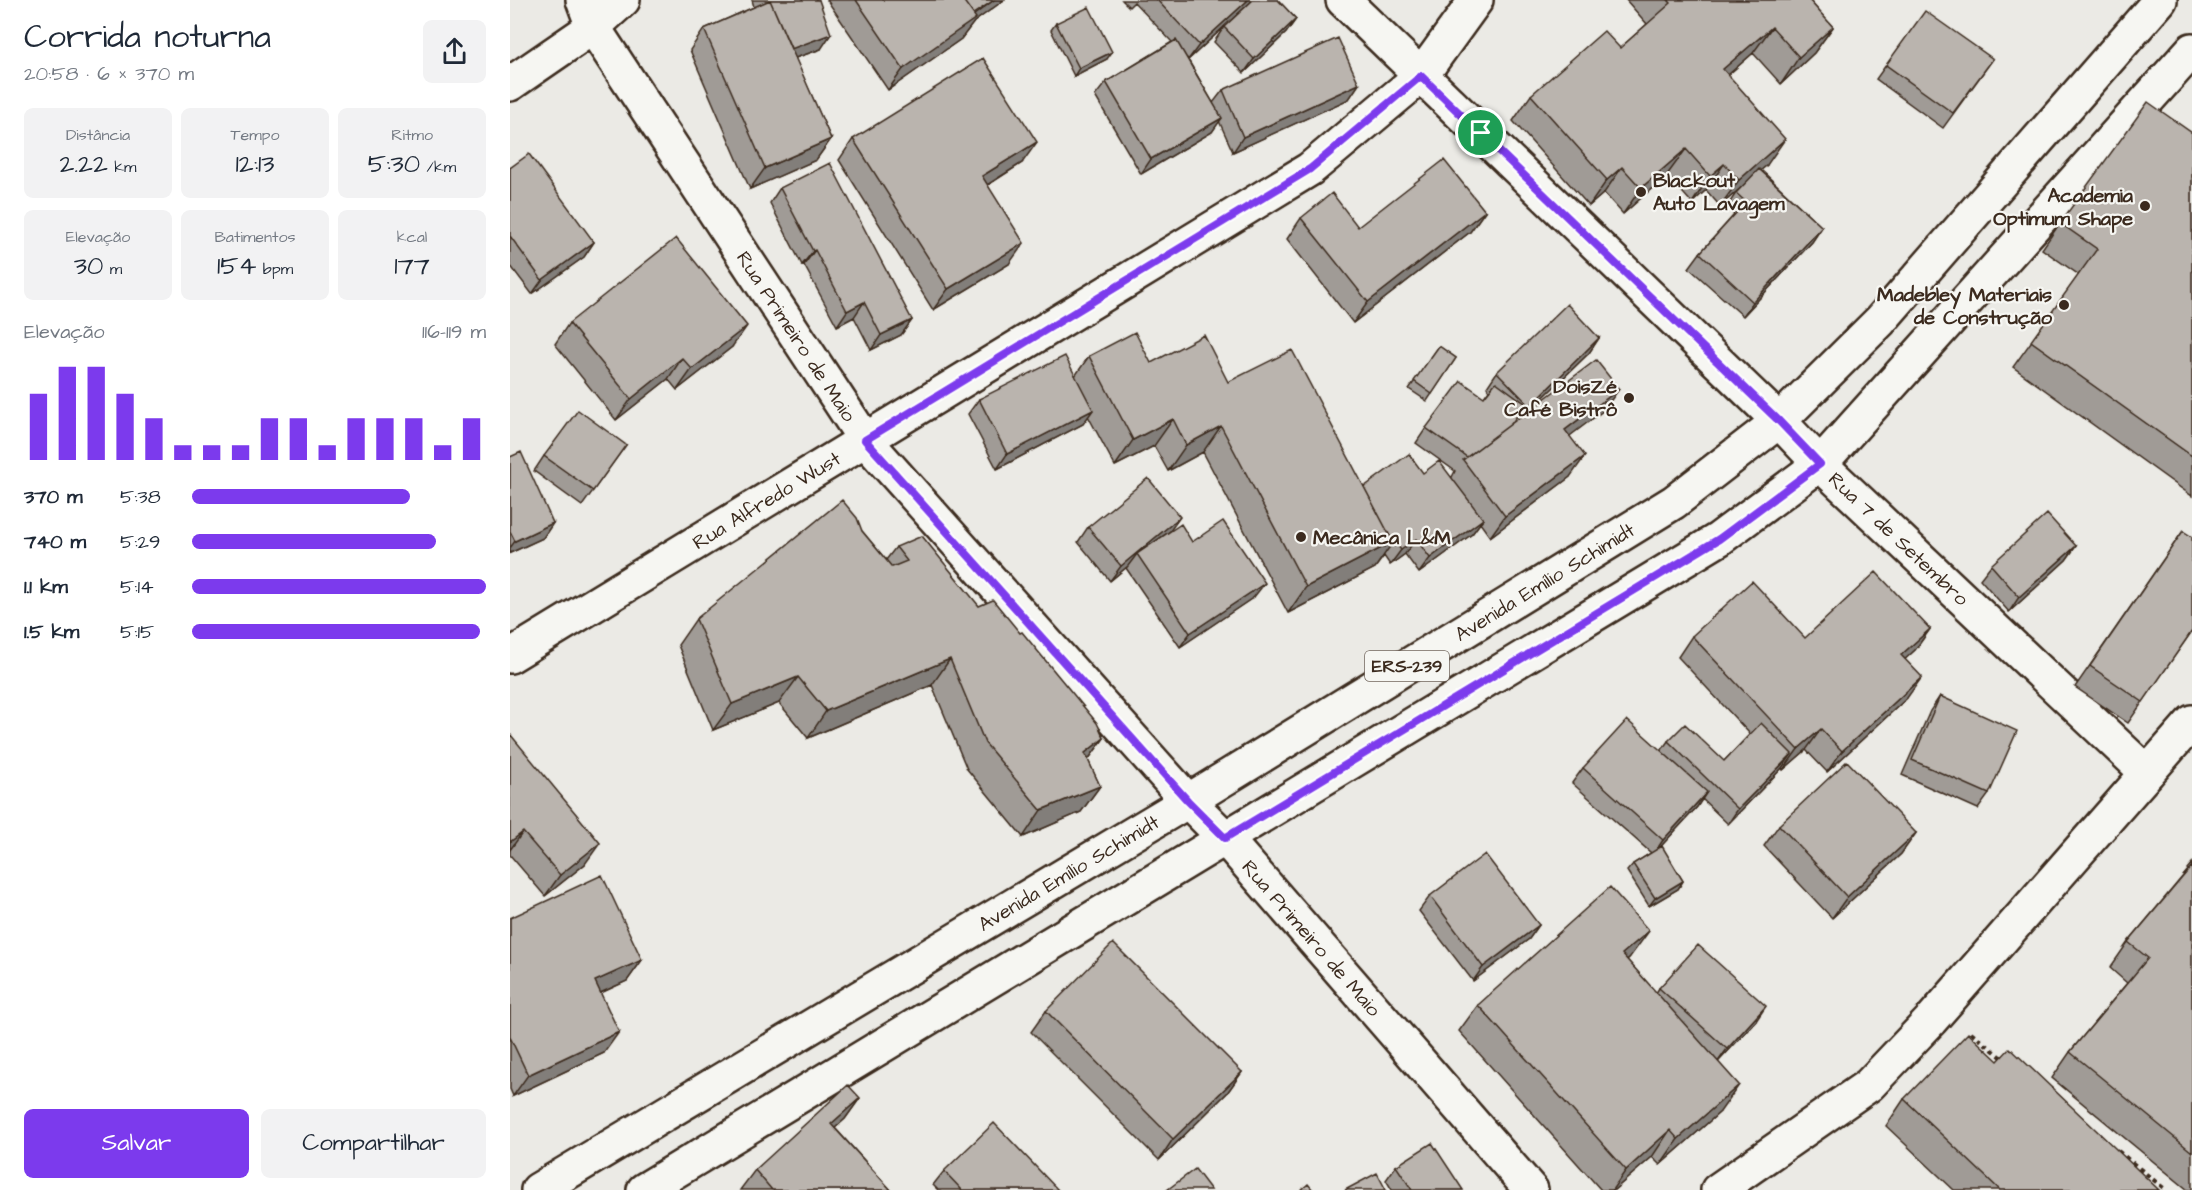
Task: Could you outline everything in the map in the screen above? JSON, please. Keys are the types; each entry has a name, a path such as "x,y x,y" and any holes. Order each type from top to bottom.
{"street":[{"path":"510,84 588,13 623,0"},
{"name":"Rua 7 de Setembro","path":"1343,0 1779,421 1820,464 2147,773"},
{"name":"Rua Alfredo Wust","path":"510,656 1310,169 1421,76 1476,0"},
{"name":"Avenida Emílio Schimidt","path":"538,1190 1188,801 1674,502 1779,421 1880,321 2160,0"},
{"name":"Rua Primeiro de Maio","path":"588,13 865,440 1188,801 1225,838 1532,1190"},
{"name":"ERS-239","path":"644,1190 1719,539 1820,464 2192,50"},
{"path":"1718,1190 1869,1085 1942,1008 2192,722"}],"path":[{"path":"1942,1008 2008,1063"},
{"path":"2110,1145 2166,1190"}],"building":[{"path":"770,0 831,139 765,168 704,29"},
{"path":"770,0 819,0 831,34 791,49"},
{"path":"856,0 963,0 976,18 903,69"},
{"path":"963,0 994,0 973,14"},
{"path":"1157,0 1248,0 1199,45"},
{"path":"1253,0 1278,0 1296,19 1254,59 1224,27"},
{"path":"1668,0 1809,0 1833,27 1799,57 1772,27 1723,69 1785,139 1739,180 1724,164 1710,176 1686,149 1641,188 1622,167 1607,180 1531,95 1604,31 1620,48 1671,3"},
{"path":"1089,7 1112,52 1079,68 1056,23"},
{"path":"1925,11 1993,59 1953,113 1886,65"},
{"path":"1338,38 1359,84 1243,137 1223,90"},
{"path":"1176,40 1222,118 1151,159 1106,82"},
{"path":"983,58 1037,142 982,176 1024,243 948,289 853,139"},
{"path":"2148,102 2192,133 2192,456 2031,341 2097,249 2060,223"},
{"path":"529,154 594,242 542,280 510,236 510,168"},
{"path":"1444,160 1485,211 1368,302 1301,218 1332,193 1358,227"},
{"path":"830,163 912,320 881,335 864,302 847,311 780,188"},
{"path":"1759,169 1822,227 1753,302 1700,253 1746,202 1736,193"},
{"path":"676,238 747,326 692,369 682,358 631,399 569,323"},
{"path":"1567,304 1599,338 1530,406 1497,372"},
{"path":"1135,332 1151,363 1204,335 1228,382 1292,350 1393,542 1306,587 1221,426 1186,445 1173,419 1133,440 1089,356"},
{"path":"1439,346 1456,358 1432,394 1414,381"},
{"path":"1065,356 1093,410 1007,454 979,399"},
{"path":"1596,360 1619,389 1565,430 1585,456 1505,516 1463,460"},
{"path":"1461,381 1484,397 1496,382 1526,404 1511,424 1467,457 1426,428"},
{"path":"578,410 626,445 593,491 544,456"},
{"path":"521,452 553,523 515,541 510,531 510,457"},
{"path":"1409,454 1423,473 1439,461 1483,519 1430,558 1416,539 1401,550 1390,536 1364,487"},
{"path":"1148,478 1180,517 1121,566 1088,527"},
{"path":"842,500 857,518 862,531 892,567 907,561 896,547 922,536 979,606 993,600 1020,633 1022,632 1097,723 1104,738 1085,753 1100,786 1041,810 985,743 950,659 826,711 798,677 732,704 696,619"},
{"path":"2047,514 2076,546 2019,597 1991,565"},
{"path":"1223,521 1265,583 1190,633 1137,554 1181,524 1192,542"},
{"path":"2183,531 2192,537 2192,631 2143,702 2090,666"},
{"path":"1876,572 1930,629 1901,655 1922,677 1842,751 1821,729 1798,749 1692,636 1752,581 1805,638"},
{"path":"1940,696 2017,731 1989,794 1912,760"},
{"path":"1627,720 1707,792 1663,840 1583,768"},
{"path":"1761,723 1792,754 1738,809 1668,741 1685,724 1724,761"},
{"path":"510,734 600,843 560,875 523,832 510,842"},
{"path":"1847,761 1916,833 1847,897 1779,825"},
{"path":"1662,846 1683,881 1655,898 1633,864"},
{"path":"1485,854 1539,925 1483,967 1430,896"},
{"path":"2192,866 2192,1152 2070,1052 2148,958 2128,942"},
{"path":"602,875 642,960 595,981 619,1032 528,1075 510,1037 510,918"},
{"path":"1610,887 1649,931 1622,954 1739,1085 1678,1139 1670,1130 1626,1170 1478,1005"},
{"path":"1113,943 1242,1072 1173,1139 1046,1011"},
{"path":"1698,945 1766,1006 1727,1049 1659,988"},
{"path":"1968,1033 1998,1061 2010,1048 2159,1190 2000,1190 1904,1099"},
{"path":"848,1085 860,1098 831,1124 891,1190 772,1190 755,1170"},
{"path":"994,1123 1058,1190 962,1190 944,1171"},
{"path":"1432,1143 1463,1190 1412,1190 1396,1166"},
{"path":"1195,1169 1211,1190 1167,1190"},
{"path":"1377,1173 1386,1190 1345,1190"},
{"path":"1308,1184 1313,1190 1301,1190"}],"place":[{"name":"Blackout Auto Lavagem","path":"1641,192"},
{"name":"Academia Optimum Shape","path":"2145,206"},
{"name":"Madebley Materiais de Construção","path":"2064,305"},
{"name":"DoisZé Café Bistrô","path":"1629,398"},
{"name":"Mecânica L&M","path":"1301,537"}],"route":[{"path":"1421,76 1481,133 1779,421 1820,464 1719,539 1225,838 1188,801 865,440 1310,169 1421,76"}]}
